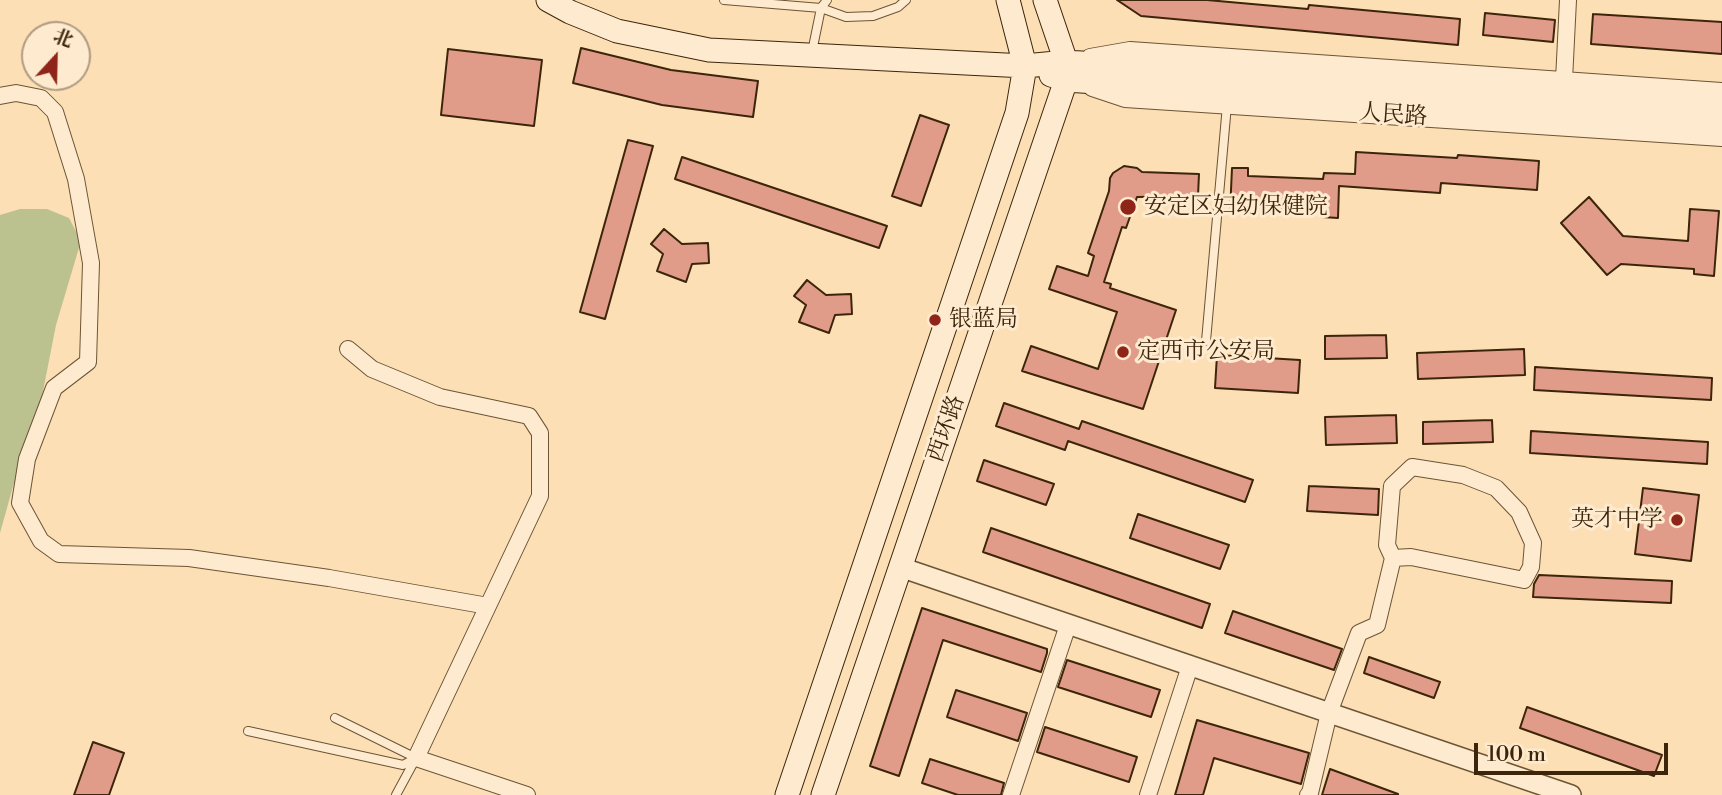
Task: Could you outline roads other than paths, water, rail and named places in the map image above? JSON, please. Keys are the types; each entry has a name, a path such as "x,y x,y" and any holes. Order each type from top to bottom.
{"main road":[{"name":"人民路","path":"548,0 617,31 709,50 1025,66 1722,124"},
{"path":"1008,0 1025,66"},
{"path":"1045,0 1066,71"},
{"name":"西环路","path":"788,795 1017,113 1025,66"},
{"name":"人民路","path":"1066,71 1722,105"},
{"name":"西环路","path":"824,795 1066,71"}],"street":[{"path":"1564,80 1568,0"},
{"name":"人民路","path":"1066,71 1130,50 1722,91"},
{"name":"人民路","path":"1066,71 1125,99 1722,138"},
{"path":"0,96 16,93 41,98 55,112 76,179 91,263 88,362 54,388 27,458 20,503 41,541 59,554 189,558 329,578 488,606"},
{"path":"348,349 372,369 440,397 529,416 540,433 540,496 416,758 527,795"},
{"path":"1308,795 1329,713 1359,633 1377,625 1393,558 1387,545 1392,486 1412,467 1463,475 1496,488 1519,512 1533,543 1531,568 1524,580 1411,557 1393,558"},
{"path":"900,567 1571,795"},
{"path":"1011,795 1068,625"},
{"path":"1148,795 1190,666"}],"lane":[{"path":"724,0 821,8 846,17 873,16 898,7 906,0"},
{"path":"811,55 821,8 827,0"},
{"path":"1206,341 1227,105"},
{"path":"335,718 416,758"},
{"path":"248,731 403,765 416,758"},
{"path":"396,795 416,758"}],"place":[{"name":"安定区妇幼保健院","path":"1128,207"},
{"name":"银蓝局","path":"935,320"},
{"name":"定西市公安局","path":"1123,352"},
{"name":"英才中学","path":"1677,520"}]}
